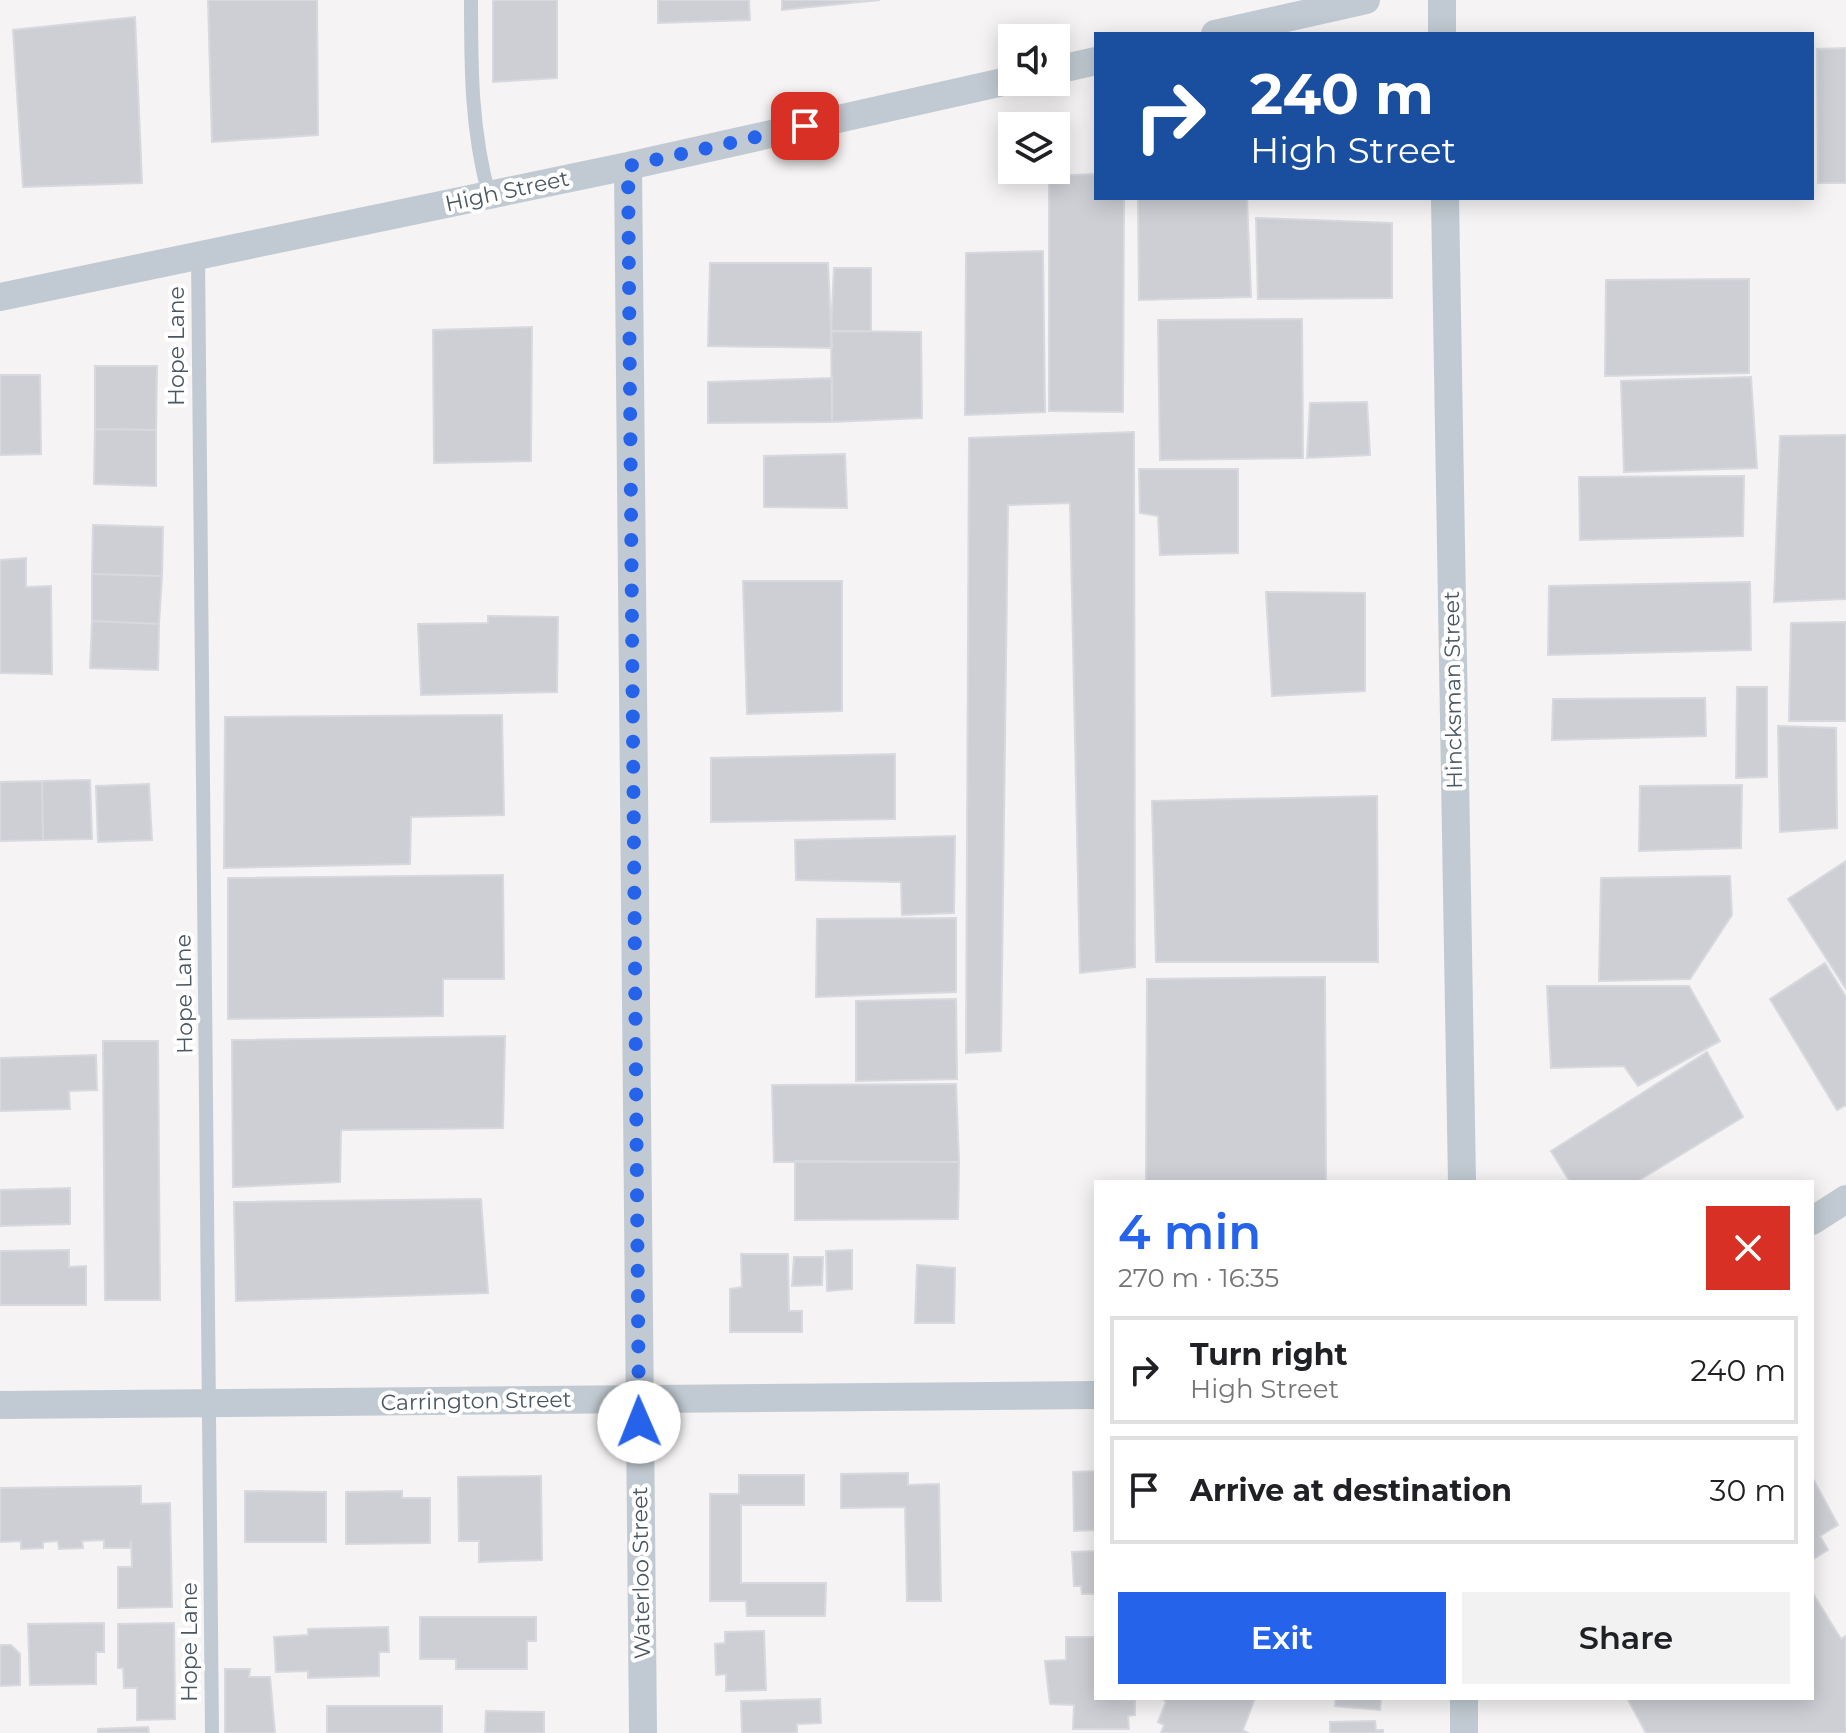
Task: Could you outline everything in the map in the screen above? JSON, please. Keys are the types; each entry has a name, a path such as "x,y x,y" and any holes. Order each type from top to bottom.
{"street":[{"path":"1224,32 1366,0"},
{"path":"1442,0 1442,32"},
{"path":"1070,67 1094,61"},
{"name":"High Street","path":"0,297 628,166 998,83"},
{"name":"Waterloo Street","path":"628,166 643,1733"},
{"name":"Hincksman Street","path":"1445,200 1462,1180"},
{"path":"1814,1220 1846,1199"},
{"name":"Carrington Street","path":"0,1405 1094,1395"},
{"path":"1464,1700 1464,1733"}],"lane":[{"path":"471,0 472,107 477,149 489,195"},
{"name":"Hope Lane","path":"198,255 212,1733"}],"building":[{"path":"208,0 317,0 318,135 212,142"},
{"path":"493,0 557,0 557,78 493,82"},
{"path":"658,0 749,0 750,20 658,23"},
{"path":"782,0 880,0 782,10"},
{"path":"135,17 142,183 23,187 13,30"},
{"path":"1846,48 1846,183 1818,183 1817,49"},
{"path":"1094,174 1094,200 1124,200 1123,412 1049,411 1049,184 1070,184 1070,175"},
{"path":"1138,200 1247,200 1251,297 1139,300"},
{"path":"1256,218 1392,223 1392,298 1258,299"},
{"path":"1043,251 1045,412 965,415 966,253"},
{"path":"710,263 828,263 832,348 708,346"},
{"path":"834,268 871,268 871,331 831,331"},
{"path":"1749,279 1749,373 1605,376 1606,280"},
{"path":"1302,319 1303,458 1160,460 1158,320"},
{"path":"532,327 531,461 434,463 433,330"},
{"path":"831,331 921,332 922,418 832,422"},
{"path":"95,366 157,366 156,430 95,429"},
{"path":"0,375 40,375 41,454 0,455"},
{"path":"1751,377 1757,468 1624,472 1621,381"},
{"path":"832,378 832,422 708,423 708,382"},
{"path":"1367,402 1370,455 1307,458 1310,403"},
{"path":"95,429 156,430 156,486 94,484"},
{"path":"1134,432 1135,967 1080,973 1070,503 1008,505 1001,1051 966,1053 969,438"},
{"path":"1846,435 1846,599 1774,602 1780,436"},
{"path":"845,454 847,508 764,507 764,456"},
{"path":"1139,469 1238,469 1238,553 1160,555 1158,516 1140,513"},
{"path":"1744,476 1743,536 1580,540 1579,477"},
{"path":"93,525 163,527 162,576 92,574"},
{"path":"26,558 26,587 51,586 52,674 0,673 0,560"},
{"path":"92,574 162,576 159,624 92,621"},
{"path":"743,581 842,581 842,711 747,714"},
{"path":"1750,582 1751,650 1548,655 1549,586"},
{"path":"1266,592 1365,593 1365,691 1272,696"},
{"path":"488,616 558,617 557,692 421,695 418,624 488,623"},
{"path":"92,621 159,624 158,670 90,668"},
{"path":"1846,622 1846,721 1789,721 1791,623"},
{"path":"1737,687 1767,687 1767,777 1736,778"},
{"path":"1705,698 1706,736 1552,740 1553,699"},
{"path":"502,715 504,815 411,817 410,864 224,868 225,717"},
{"path":"1778,726 1836,728 1837,828 1780,832"},
{"path":"895,754 895,819 711,822 711,758"},
{"path":"90,780 92,839 43,840 42,781"},
{"path":"42,781 43,840 0,841 0,782"},
{"path":"149,784 152,840 98,842 96,786"},
{"path":"1742,785 1741,848 1639,851 1640,786"},
{"path":"1377,796 1378,962 1156,962 1152,801"},
{"path":"955,836 954,913 902,915 901,882 796,880 795,840"},
{"path":"1846,861 1846,989 1788,899"},
{"path":"503,875 504,979 443,979 443,1016 228,1019 228,878"},
{"path":"1730,876 1732,915 1690,979 1599,981 1601,878"},
{"path":"956,918 956,992 816,997 817,919"},
{"path":"1825,963 1846,997 1846,1105 1837,1110 1770,999"},
{"path":"1325,977 1326,1180 1146,1180 1147,979"},
{"path":"1547,986 1689,986 1720,1041 1638,1086 1624,1066 1551,1068"},
{"path":"956,999 957,1079 856,1081 856,1001"},
{"path":"505,1036 503,1128 341,1130 340,1182 233,1187 232,1040"},
{"path":"103,1041 158,1041 160,1300 105,1300"},
{"path":"1707,1052 1743,1117 1639,1180 1569,1180 1551,1151"},
{"path":"96,1055 97,1090 69,1091 70,1109 0,1111 0,1058"},
{"path":"956,1084 959,1162 774,1162 772,1085"},
{"path":"795,1161 959,1162 958,1219 795,1220"},
{"path":"70,1188 70,1224 0,1226 0,1190"},
{"path":"481,1199 488,1293 236,1301 234,1202"},
{"path":"69,1250 69,1267 86,1266 86,1305 0,1305 0,1251"},
{"path":"852,1250 852,1289 827,1291 826,1251"},
{"path":"741,1254 788,1254 789,1311 802,1311 802,1332 730,1332 730,1289 742,1287"},
{"path":"794,1257 823,1257 822,1285 792,1286"},
{"path":"917,1265 955,1268 954,1323 915,1323"},
{"path":"1094,1471 1094,1530 1074,1531 1073,1472"},
{"path":"908,1473 908,1485 939,1484 941,1601 907,1601 905,1507 841,1508 841,1474"},
{"path":"739,1475 804,1475 804,1505 741,1505 741,1583 826,1583 825,1616 747,1616 746,1601 710,1601 710,1494 739,1494"},
{"path":"541,1476 542,1560 479,1562 479,1541 459,1541 458,1477"},
{"path":"1814,1481 1838,1525 1820,1536 1828,1550 1814,1559"},
{"path":"141,1486 141,1504 170,1503 172,1607 118,1608 118,1567 132,1567 131,1541 130,1548 104,1548 104,1540 82,1541 83,1548 59,1549 58,1541 43,1542 43,1548 21,1549 21,1541 0,1542 0,1488"},
{"path":"245,1491 326,1492 326,1542 245,1542"},
{"path":"402,1491 402,1498 430,1498 430,1543 346,1544 346,1492"},
{"path":"1094,1551 1094,1594 1082,1594 1081,1586 1074,1586 1072,1552"},
{"path":"1814,1595 1841,1639 1846,1636 1846,1733 1646,1733 1628,1700 1814,1700"},
{"path":"420,1617 536,1617 536,1641 527,1641 527,1669 456,1669 456,1659 420,1659"},
{"path":"104,1623 104,1652 96,1652 96,1684 30,1685 28,1624"},
{"path":"174,1623 175,1719 137,1720 137,1688 124,1688 123,1668 118,1668 118,1624"},
{"path":"388,1627 389,1652 379,1652 379,1676 308,1678 308,1671 276,1672 274,1637 308,1635 308,1629"},
{"path":"764,1631 766,1690 726,1691 726,1674 716,1675 715,1644 725,1643 725,1632"},
{"path":"1066,1637 1094,1637 1094,1700 1135,1700 1135,1715 1128,1716 1129,1729 1073,1729 1074,1705 1050,1704 1045,1661 1066,1660"},
{"path":"0,1645 11,1645 20,1654 20,1685 0,1686"},
{"path":"225,1669 250,1669 249,1677 270,1677 275,1733 225,1733"},
{"path":"820,1699 821,1723 797,1724 797,1733 742,1733 741,1701"},
{"path":"1164,1700 1254,1700 1243,1730 1248,1733 1161,1733 1164,1725 1158,1722 1166,1702"},
{"path":"1336,1700 1381,1700 1380,1710 1335,1706"},
{"path":"327,1706 442,1706 442,1733 327,1733"},
{"path":"486,1711 544,1712 544,1733 485,1733"},
{"path":"1375,1721 1376,1730 1383,1730 1383,1733 1330,1733 1330,1722"},
{"path":"148,1727 149,1733 98,1733 98,1729"}],"route":[{"path":"639,1422 628,166 805,126"}]}
